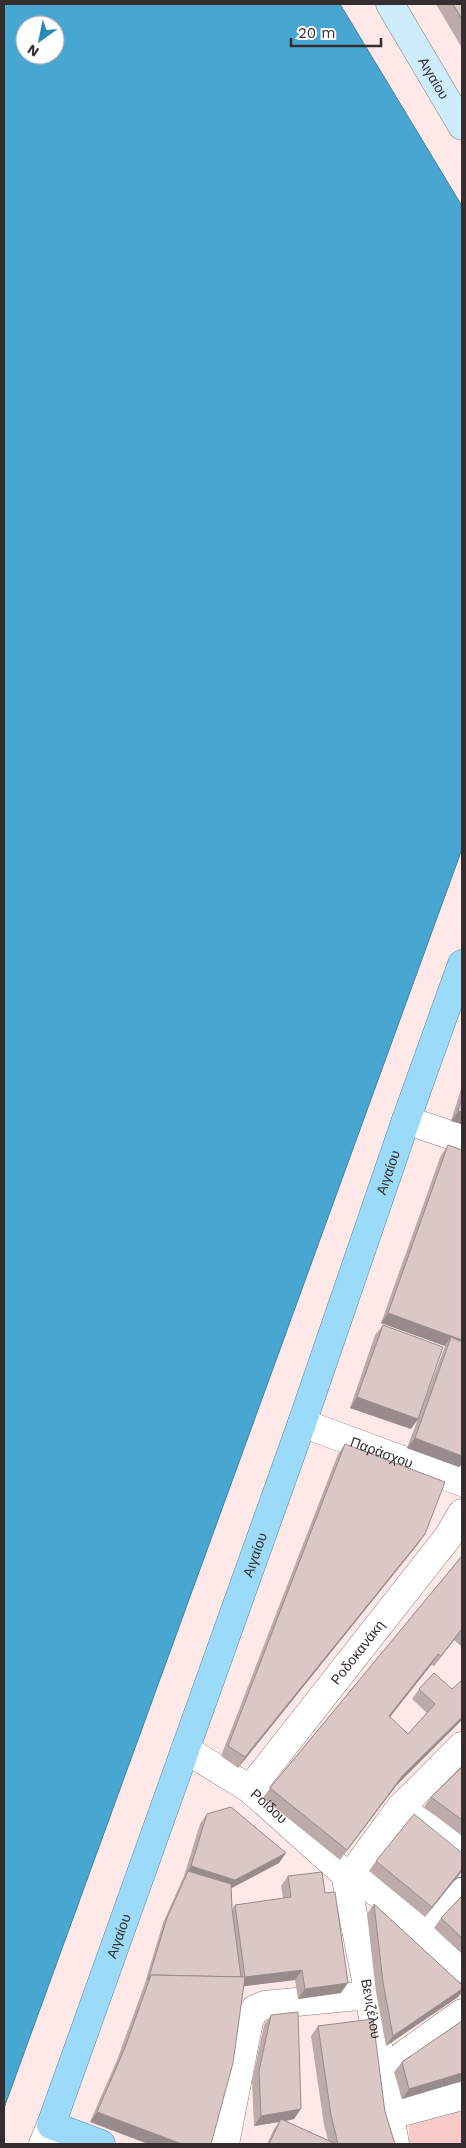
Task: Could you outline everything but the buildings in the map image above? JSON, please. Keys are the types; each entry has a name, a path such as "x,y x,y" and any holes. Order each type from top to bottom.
{"main road":[{"name":"Αιγαίου","path":"390,4 462,126"},
{"name":"Αιγαίου","path":"47,2134 302,1423 406,1120 462,964"},
{"path":"47,2134 101,2144"}],"street":[{"path":"406,1120 462,1139"},
{"name":"Παράσχου","path":"302,1423 462,1482"},
{"name":"Ροδοκανάκη","path":"250,1790 448,1537 462,1513"},
{"name":"Βενιζέλου","path":"396,2144 382,2070 352,1877 357,1867 400,1808 462,1746"},
{"name":"Ροίδου","path":"185,1749 250,1790 352,1877 423,1930 462,1968"},
{"path":"400,1808 462,1850"},
{"path":"423,1930 462,1888"},
{"path":"225,2144 249,2021 255,2009 265,2005 370,1995"},
{"path":"382,2070 462,2013"},
{"path":"391,2115 462,2096"}],"shaded area":[{"path":"462,2108 462,2144 409,2144 409,2123"}],"water":[{"path":"4,4 340,4 462,206 462,849 4,2108"}]}
